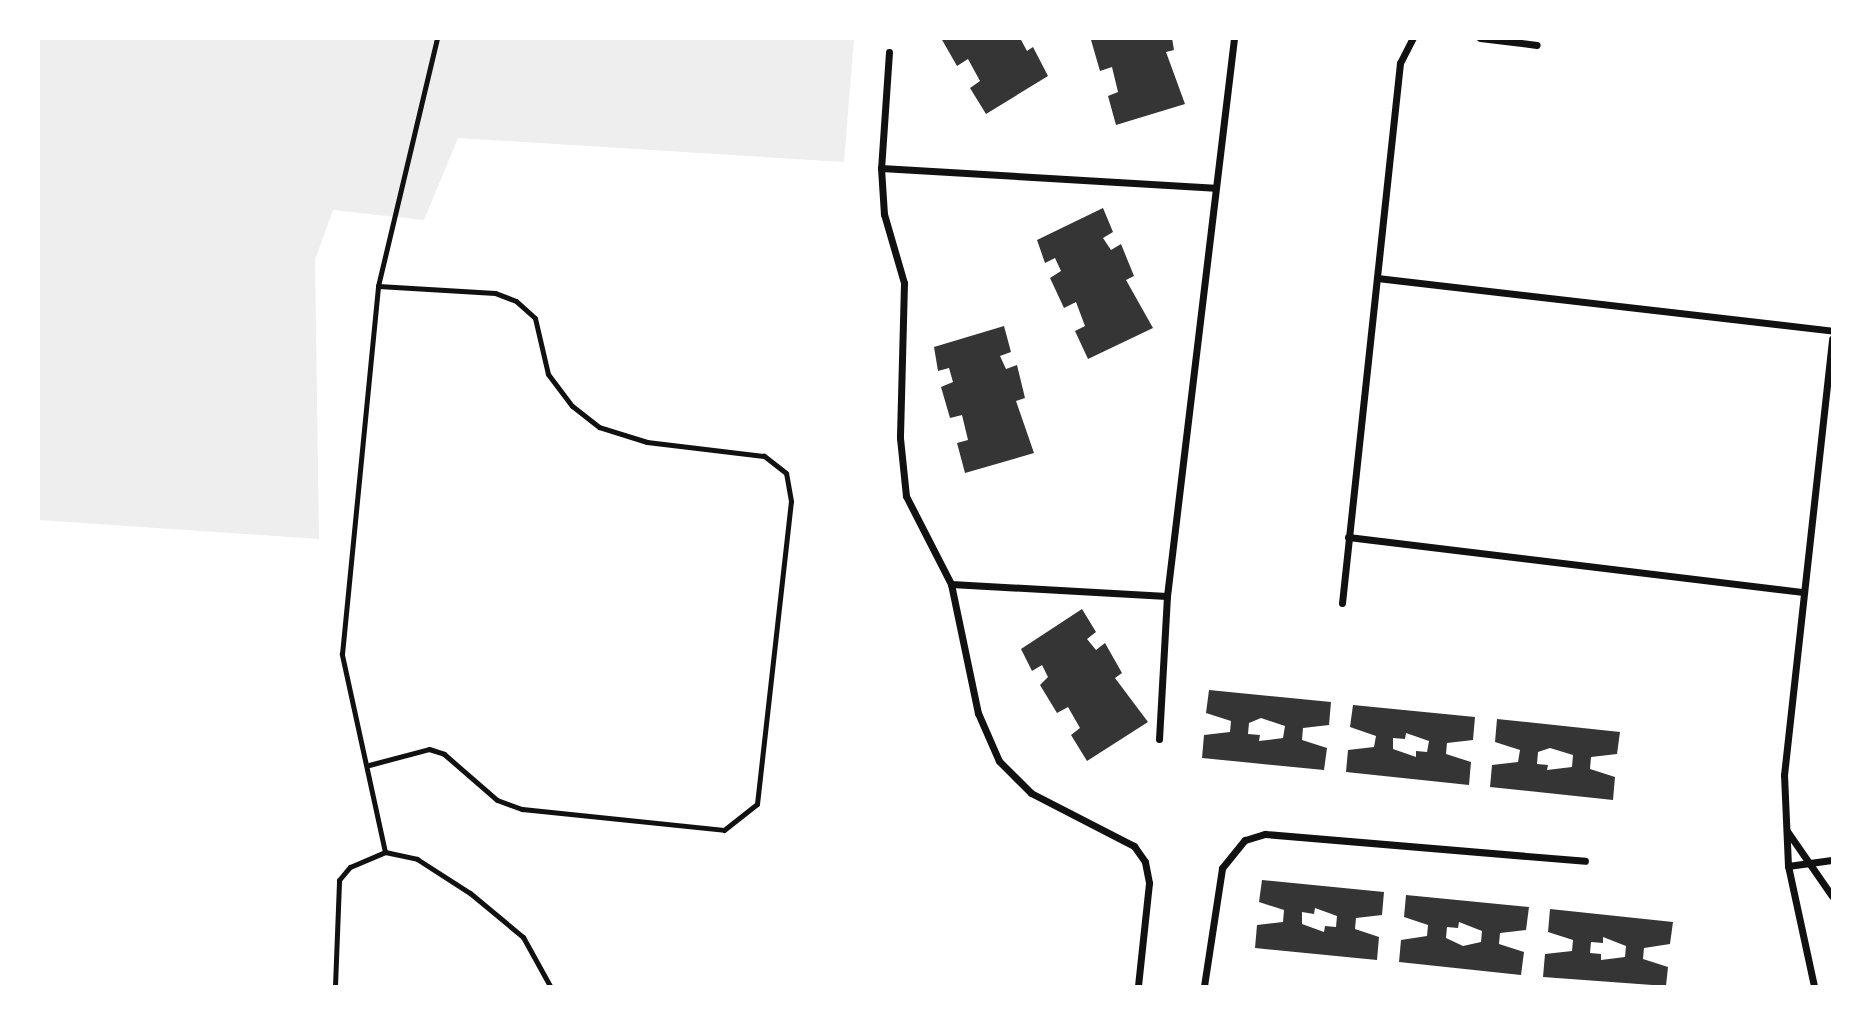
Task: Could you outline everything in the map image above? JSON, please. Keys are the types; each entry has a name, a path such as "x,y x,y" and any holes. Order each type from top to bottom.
{"street":[{"path":"1159,738 1167,596 1234,38"},
{"path":"1342,603 1400,63 1413,38"},
{"path":"1480,38 1537,45"},
{"path":"889,52 881,168 884,214 904,283 900,438 906,496 951,584 978,713 999,761 1031,793 1134,846 1145,862 1149,883 1138,986"},
{"path":"881,168 1214,188"},
{"path":"1377,278 1832,331"},
{"path":"1814,986 1788,866 1784,775 1832,339"},
{"path":"1349,537 1804,592"},
{"path":"951,584 1167,596"},
{"path":"1785,828 1805,862 1832,896"},
{"path":"1204,986 1222,868 1245,840 1265,834 1585,861"},
{"path":"1788,866 1832,860"}],"lane":[{"path":"385,852 369,765 342,654 378,286 437,38"},
{"path":"369,765 429,749 444,754 497,800 522,809 724,830 757,804 791,501 786,473 764,456 647,442 599,427 572,406 548,374 535,318 516,301 495,293 378,286"},
{"path":"335,986 339,880 350,867 385,852 417,859 470,893 523,937 550,986"}],"shaded area":[{"path":"38,39 854,39 844,162 458,138 424,220 333,210 315,260 319,539 39,520"}],"building":[{"path":"941,38 1020,38 1027,51 1033,47 1048,76 986,114 970,88 980,81 968,59 957,66"},
{"path":"1172,38 1174,50 1166,52 1185,104 1116,125 1108,96 1118,92 1112,67 1100,71 1091,40"},
{"path":"1103,208 1113,232 1103,238 1111,250 1121,244 1134,276 1126,280 1153,328 1088,359 1075,331 1085,326 1076,302 1064,308 1050,278 1061,271 1055,258 1045,263 1037,240"},
{"path":"1004,326 1011,352 1000,356 1006,369 1017,365 1025,398 1016,401 1034,453 965,473 957,443 968,440 962,415 950,418 941,387 953,382 949,368 938,371 934,347"},
{"path":"1082,609 1096,632 1087,639 1096,650 1105,643 1122,673 1115,678 1148,722 1087,761 1071,735 1080,728 1068,707 1057,713 1040,685 1048,677 1042,665 1032,671 1021,649"},
{"path":"1209,690 1331,702 1329,725 1303,728 1302,740 1327,748 1324,770 1202,758 1204,735 1230,732 1231,721 1206,713","holes":["1261,718 1285,726 1283,738 1259,741 1260,735 1248,734 1249,723"]},
{"path":"1353,705 1475,717 1473,740 1447,743 1446,754 1471,762 1469,785 1346,772 1348,750 1374,747 1376,736 1350,727","holes":["1406,733 1429,741 1427,752 1416,751 1416,757 1393,749 1393,738 1405,739"]},
{"path":"1497,719 1620,732 1617,754 1591,757 1590,769 1615,777 1613,800 1490,787 1492,765 1518,762 1520,750 1495,742","holes":["1550,748 1573,755 1572,767 1547,770 1548,765 1537,764 1538,752"]},
{"path":"1262,880 1384,892 1382,915 1356,918 1355,929 1379,937 1377,960 1255,948 1257,925 1283,922 1284,910 1259,902","holes":["1315,908 1337,916 1336,927 1325,926 1324,932 1302,924 1302,912 1314,914"]},
{"path":"1406,895 1529,907 1526,930 1500,933 1499,944 1524,952 1521,975 1399,962 1401,940 1427,936 1428,925 1404,917","holes":["1459,922 1482,931 1481,942 1463,946 1446,938 1447,927 1458,928"]},
{"path":"1550,909 1673,922 1670,944 1644,948 1643,959 1668,967 1666,986 1543,977 1545,954 1572,951 1573,940 1548,932","holes":["1603,937 1626,946 1625,957 1601,960 1601,954 1590,953 1591,942 1603,943"]}]}
